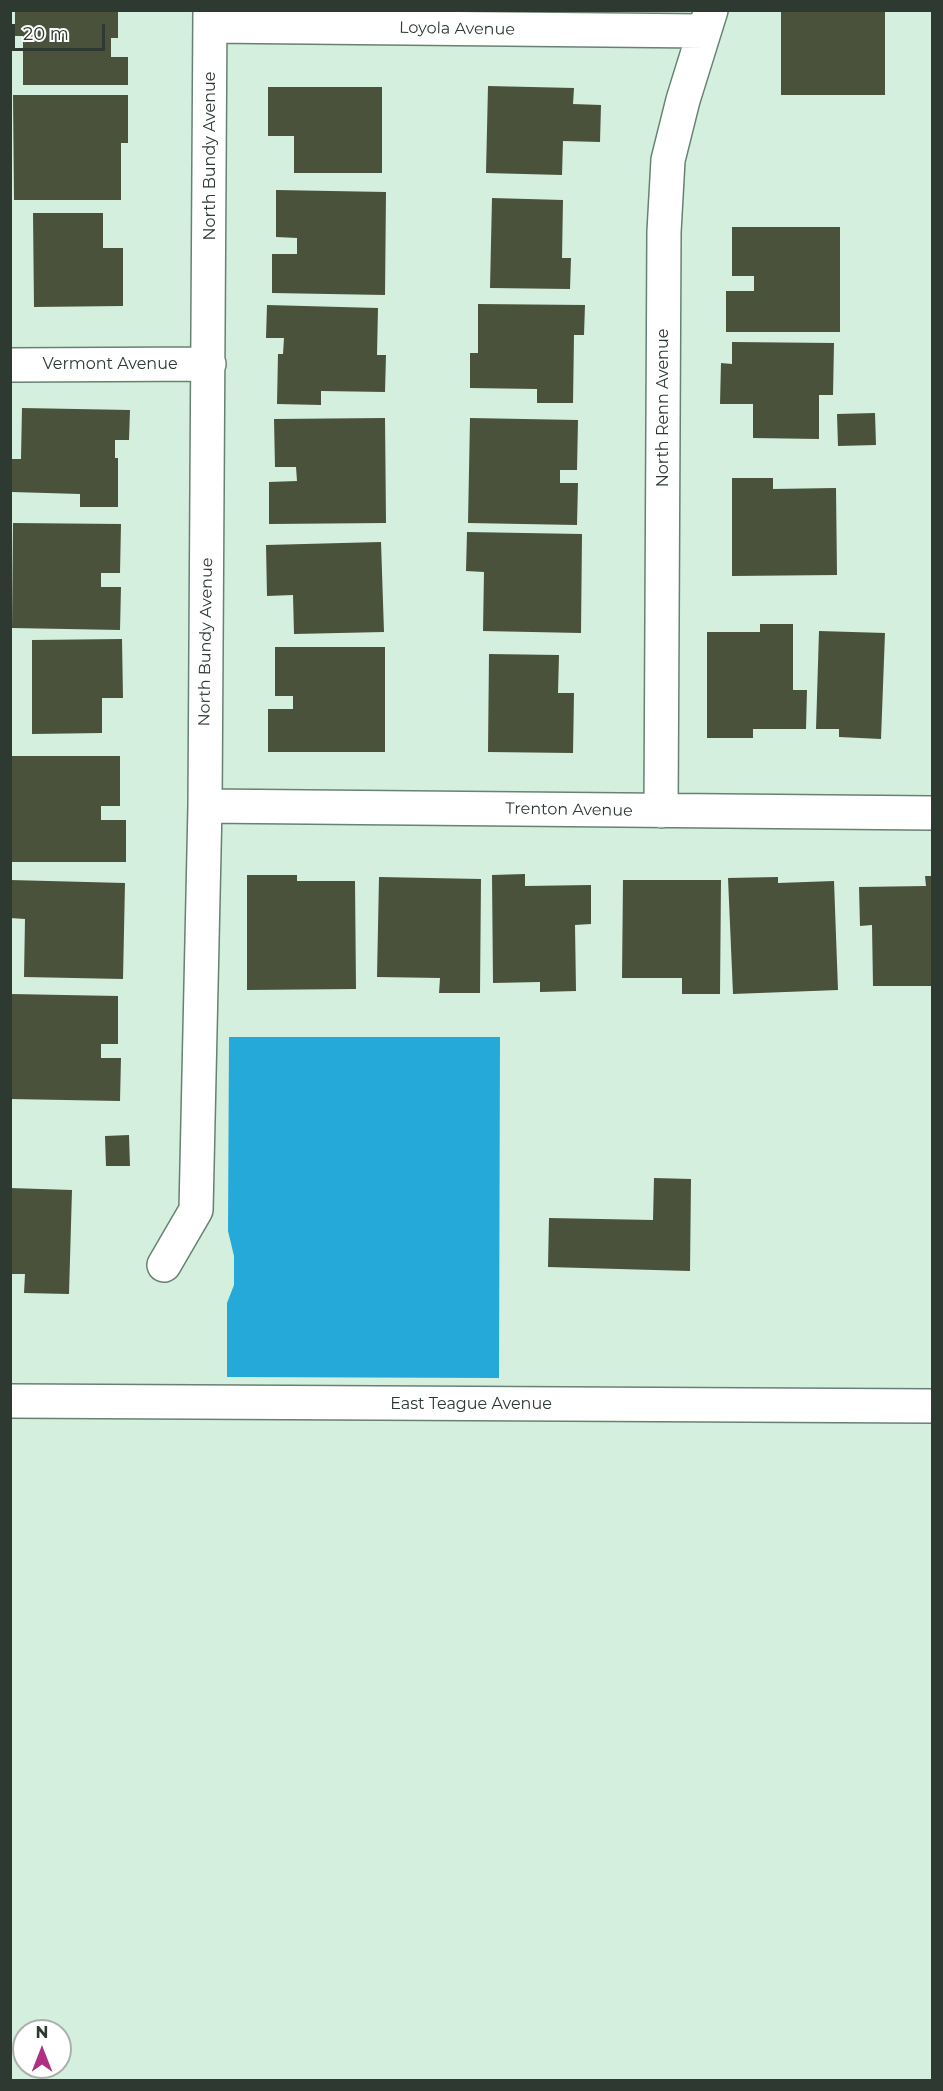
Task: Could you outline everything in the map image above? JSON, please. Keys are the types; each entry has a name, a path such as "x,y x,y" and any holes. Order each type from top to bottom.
{"street":[{"name":"Loyola Avenue","path":"210,18 707,21"},
{"name":"North Bundy Avenue","path":"164,1265 196,1210 205,806 210,18"},
{"name":"North Renn Avenue","path":"661,811 664,232 668,160 707,21"},
{"name":"Vermont Avenue","path":"10,365 209,364"},
{"name":"Trenton Avenue","path":"205,806 933,813"},
{"name":"East Teague Avenue","path":"10,1401 933,1406"}],"water":[{"path":"229,1037 500,1037 499,1378 227,1377 227,1303 234,1285 234,1256 228,1231"}],"building":[{"path":"15,10 118,10 118,38 111,38 111,57 128,57 128,85 23,85 23,36 15,36"},
{"path":"781,10 885,10 885,95 781,95"},
{"path":"488,86 574,88 573,104 601,105 600,142 563,141 562,175 486,173"},
{"path":"268,87 382,87 382,173 294,173 294,136 268,136"},
{"path":"13,95 128,95 128,143 121,143 121,200 14,200"},
{"path":"276,190 386,192 385,295 272,293 272,254 297,254 297,238 276,237"},
{"path":"492,198 563,200 562,258 571,258 570,289 490,288"},
{"path":"33,213 103,213 103,248 123,248 123,306 34,307"},
{"path":"732,227 840,227 840,332 726,332 726,291 754,291 754,276 732,276"},
{"path":"478,304 585,305 584,335 574,335 573,403 537,403 537,389 470,388 470,353 478,353"},
{"path":"267,305 378,308 377,355 386,355 385,392 321,391 321,405 277,404 278,354 283,354 284,338 266,338"},
{"path":"732,342 834,343 833,395 819,395 819,439 753,438 753,404 720,404 721,363 732,364"},
{"path":"22,408 130,410 129,440 115,440 115,458 118,458 118,507 80,507 80,494 12,492 12,459 21,459"},
{"path":"875,413 876,445 838,446 837,414"},
{"path":"385,418 386,523 269,524 269,482 297,481 296,467 275,467 274,419"},
{"path":"470,418 578,420 577,470 560,470 560,483 578,483 577,525 468,523"},
{"path":"732,478 773,478 773,489 836,488 837,575 732,576"},
{"path":"13,523 121,524 120,573 101,573 101,587 121,587 120,630 12,628"},
{"path":"467,532 582,534 581,633 483,631 484,572 466,571"},
{"path":"381,542 384,632 294,634 293,595 267,596 266,545"},
{"path":"760,624 793,624 793,690 807,690 806,729 753,729 753,738 707,738 707,632 760,632"},
{"path":"819,631 885,633 881,739 839,737 839,729 816,729"},
{"path":"122,639 123,698 102,698 102,733 32,734 32,640"},
{"path":"275,647 385,647 385,752 268,752 268,709 293,709 293,696 275,696"},
{"path":"489,654 559,655 558,693 574,693 573,753 488,752"},
{"path":"11,756 120,756 120,806 101,806 101,820 126,820 126,862 10,862"},
{"path":"525,874 525,886 591,885 591,924 575,925 576,991 540,992 540,982 493,983 492,875"},
{"path":"247,875 297,875 297,881 355,881 356,989 247,990"},
{"path":"925,876 932,876 932,986 873,986 872,925 860,926 859,887 926,886"},
{"path":"379,877 481,879 480,993 439,993 440,978 377,977"},
{"path":"778,877 778,883 834,881 838,990 733,994 728,878"},
{"path":"10,880 125,883 123,979 24,977 25,919 10,918"},
{"path":"623,880 721,880 720,994 682,994 682,978 622,978"},
{"path":"11,994 118,996 118,1044 101,1044 101,1058 121,1058 120,1101 10,1099"},
{"path":"129,1135 130,1166 106,1166 105,1136"},
{"path":"654,1178 691,1179 690,1271 548,1267 549,1218 653,1220"},
{"path":"10,1188 72,1190 69,1294 24,1293 25,1274 10,1274"}]}
